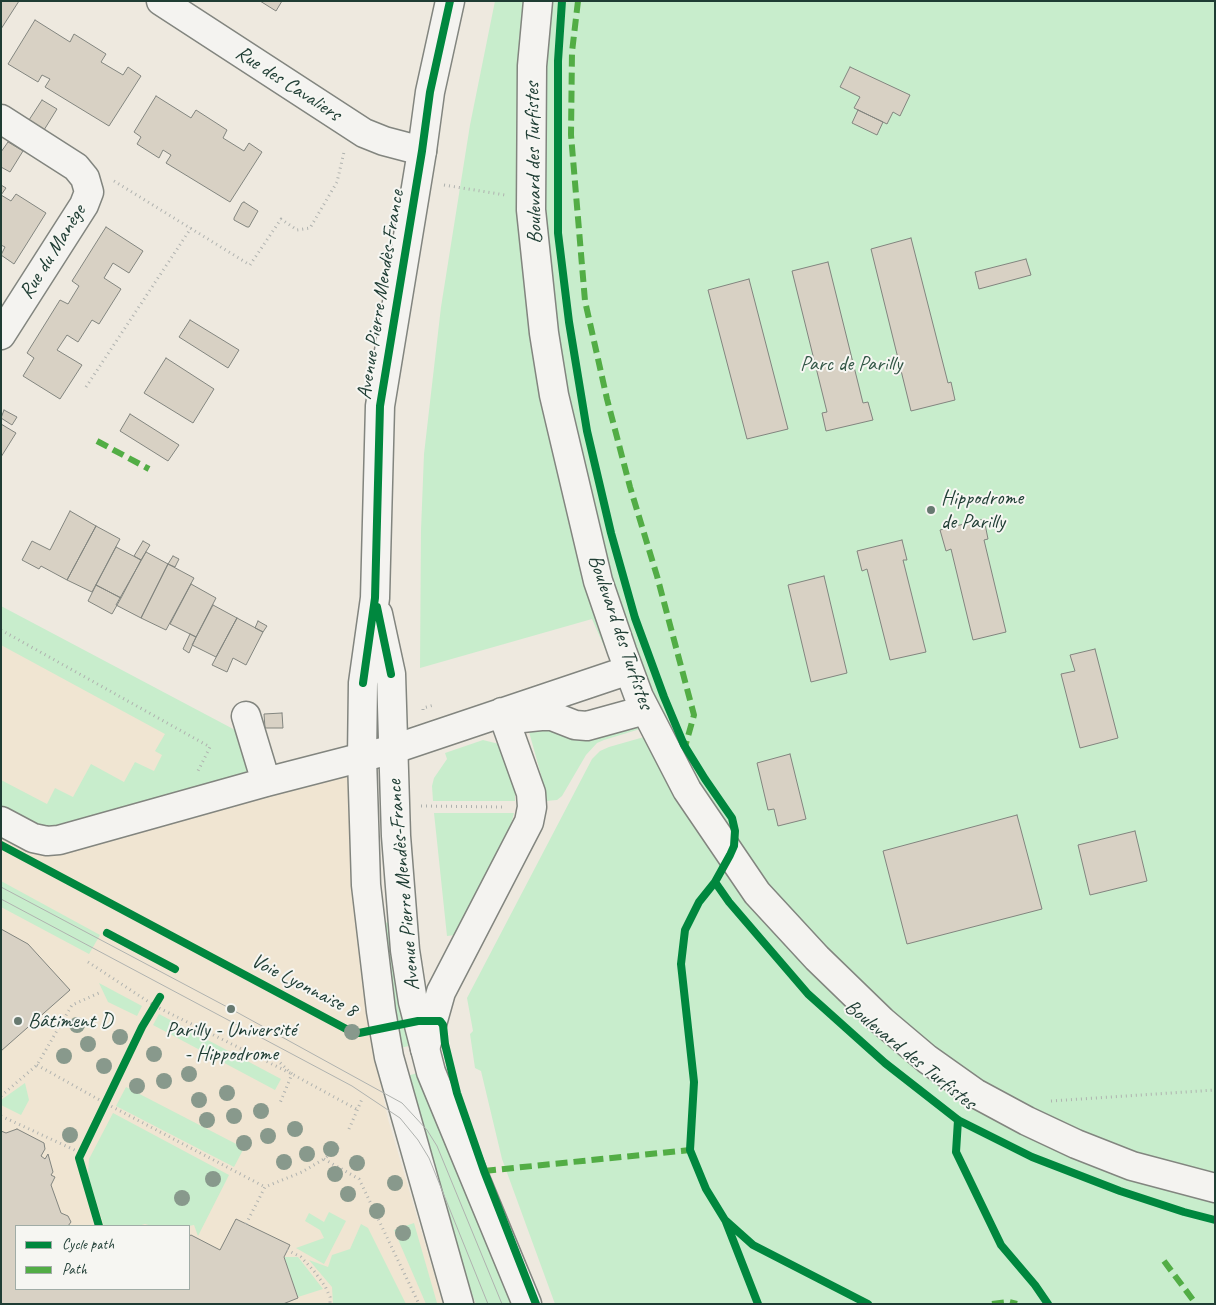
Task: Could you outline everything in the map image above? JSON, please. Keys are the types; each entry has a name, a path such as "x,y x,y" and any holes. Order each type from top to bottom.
{"main road":[{"name":"Rue des Cavaliers","path":"161,1 364,133 384,142 422,151"},
{"name":"Avenue Pierre Mendès-France","path":"450,1 430,92 380,406 375,598 363,683 362,758 366,885 381,1011 389,1057 460,1304"},
{"name":"Boulevard des Turfistes","path":"538,1 532,66 531,210 544,333 554,395 598,581 645,710 687,790 757,893 816,958 882,1022 928,1059 975,1093 1027,1121 1076,1144 1132,1166 1215,1188"},
{"name":"Rue du Manège","path":"1,119 76,167 85,178 89,192 84,205 1,335"},
{"name":"Avenue Pierre Mendès-France","path":"375,598 392,674 394,749 412,804 405,950 413,1002 431,1072 527,1304"},
{"path":"1,821 33,838 47,841 59,840 266,782 394,749 629,670"},
{"path":"502,712 522,718 552,716 574,725 587,726 645,710"},
{"path":"424,1049 441,992 529,822 532,807 531,793 502,712"},
{"path":"246,716 266,782"}],"path":[{"path":"87,184 106,176 250,265 281,219 296,230 310,228 337,182 344,151 339,149"},
{"path":"417,181 517,197 532,197"},
{"path":"86,387 191,228"},
{"path":"1,630 210,747 198,771 189,774"},
{"path":"427,739 423,708 442,702"},
{"path":"412,804 532,807"},
{"path":"107,933 175,970"},
{"path":"88,962 155,1006 292,1074 358,1110"},
{"path":"1,1096 37,1065 72,1006 99,992"},
{"path":"99,1225 79,1158 142,1027 160,997"},
{"path":"273,1056 292,1074"},
{"path":"37,1065 105,1103 266,1187"},
{"path":"280,1103 292,1074"},
{"path":"1027,1121 1041,1102 1215,1090"},
{"path":"349,1129 362,1099"},
{"path":"1,1116 81,1153"},
{"path":"246,1224 266,1187 302,1172 324,1160 339,1147"},
{"path":"324,1160 359,1179 419,1304"},
{"path":"287,1250 301,1257 314,1271 325,1286 330,1297 330,1304"}],"shaded area":[{"path":"1,606 250,773 348,747 356,862 379,1076 388,1119 443,1304 1,1304"}],"green space":[{"name":"Parc de Parilly","path":"495,1 1215,1 1215,1304 555,1304 502,1159 481,1071 475,1068 470,1034 473,1031 467,998 592,759 600,751 609,747 644,737 640,729 597,743 586,755 562,796 557,800 546,801 544,786 528,728 636,725 640,728 592,619 420,668 421,530 424,454 441,307 470,125"},
{"path":"1,606 237,731 249,773 44,831 1,811 1,780 47,804 55,788 73,797 91,764 124,782 135,762 154,771 162,755 155,751 165,734 1,645"},
{"path":"483,740 499,744 515,788 515,801 433,801 432,786 434,778 447,759 445,753"},
{"path":"434,813 514,813 504,841 455,935 447,936"},
{"path":"1,881 100,935 89,954 1,907"},
{"path":"392,922 413,1045 400,1048 382,923"},
{"path":"99,983 142,1006 137,1016 108,1002"},
{"path":"159,1014 281,1079 275,1090 153,1025"},
{"path":"421,1072 511,1304 476,1304 462,1270 407,1076"},
{"path":"25,1083 29,1100 21,1115 1,1105 1,1100"},
{"path":"126,1087 244,1148 234,1167 116,1106"},
{"path":"113,1113 229,1175 198,1236 194,1225 104,1225 88,1175 89,1159"},
{"path":"329,1212 346,1221 324,1264 296,1248 324,1238 320,1230 305,1221 309,1213 324,1222"},
{"path":"414,1223 437,1304 426,1304 394,1230"},
{"path":"361,1224 368,1228 406,1304 333,1304 332,1287 309,1260 328,1267 332,1255 350,1249"},
{"path":"284,1257 298,1257 323,1289 298,1297"}],"building":[{"path":"1,1 19,1 1,29"},
{"path":"260,1 282,1 276,11"},
{"path":"35,20 70,42 74,34 106,54 101,62 123,75 128,67 141,76 109,126 45,87 50,79 42,75 38,82 8,64"},
{"path":"850,67 910,95 900,116 893,112 887,124 854,108 860,97 840,87"},
{"path":"156,96 191,118 196,110 227,130 223,138 244,151 249,143 262,152 230,202 166,163 171,155 163,150 159,158 137,144 141,137 134,132"},
{"path":"42,100 57,109 44,130 29,120"},
{"path":"858,110 883,122 877,135 852,123"},
{"path":"8,142 23,151 10,172 1,167 1,152"},
{"path":"1,185 6,188 1,195"},
{"path":"16,194 46,213 14,264 1,255 5,247 1,245 1,195 11,201"},
{"path":"244,202 258,211 249,227 234,220"},
{"path":"106,227 143,251 129,273 113,263 104,278 121,289 99,324 92,320 78,342 67,335 57,350 82,365 60,399 23,376 34,358 27,353 60,300 68,304 79,286 72,281"},
{"path":"911,238 948,383 951,382 955,400 911,411 871,249"},
{"path":"1026,259 1031,275 979,289 975,272"},
{"path":"828,262 863,403 868,402 873,420 826,431 822,413 827,412 792,271"},
{"path":"749,279 788,429 747,439 708,290"},
{"path":"190,320 239,350 228,368 179,337"},
{"path":"166,358 214,389 193,423 144,393"},
{"path":"4,410 17,417 12,425 1,418"},
{"path":"130,414 179,445 168,461 120,431"},
{"path":"1,424 16,433 1,457"},
{"path":"70,511 96,526 67,580 41,566 39,569 22,560 32,541 50,550"},
{"path":"984,519 988,539 984,540 1006,632 973,640 951,549 946,551 940,530"},
{"path":"96,526 120,539 92,592 67,580"},
{"path":"902,540 907,560 903,560 926,652 890,660 867,569 862,571 857,551"},
{"path":"143,541 150,545 141,560 134,556"},
{"path":"116,547 141,560 121,598 96,585"},
{"path":"146,552 168,564 141,618 116,605"},
{"path":"173,556 179,559 175,567 168,564"},
{"path":"168,564 194,578 166,630 141,618"},
{"path":"824,576 847,673 811,682 788,585"},
{"path":"191,584 216,598 196,637 170,624"},
{"path":"96,585 121,598 112,614 88,601"},
{"path":"213,605 237,618 216,657 192,645"},
{"path":"237,618 263,632 246,665 233,658 227,672 212,665"},
{"path":"258,621 267,626 263,632 255,628"},
{"path":"190,634 196,637 189,653 183,649"},
{"path":"1095,649 1118,738 1080,748 1061,674 1075,671 1070,655"},
{"path":"282,713 283,728 265,728 264,714"},
{"path":"790,754 806,819 778,826 774,809 768,810 757,763"},
{"path":"1017,815 1042,909 907,944 883,851"},
{"path":"1135,831 1147,881 1090,895 1078,845"},
{"name":"Bâtiment D","path":"1,929 28,944 70,990 1,1051"},
{"path":"17,1129 44,1143 45,1149 41,1156 45,1159 48,1154 53,1172 51,1175 55,1177 51,1185 61,1213 68,1216 71,1222 69,1225 15,1225 15,1290 190,1290 190,1236 220,1250 236,1219 290,1245 284,1257 298,1298 283,1304 1,1304 1,1131 6,1133"}],"tram line":[{"path":"1,887 231,1009 402,1103 427,1130 437,1146 502,1304"},
{"path":"1,899 352,1086 400,1118 418,1140 429,1158 488,1304"}],"marked path":[{"path":"578,1 572,52 571,135 585,301 607,399 630,487 657,576 694,715 685,747"},
{"path":"97,441 149,469"},
{"path":"484,1171 690,1150"},
{"path":"1164,1261 1196,1304"},
{"path":"992,1304 1009,1302 1017,1304"}],"cycle path":[{"path":"363,683 375,598 380,406 430,92 450,1"},
{"path":"562,1 558,61 558,233 569,322 587,431 611,533 635,618 664,697 684,745 732,818 735,831 734,846 730,855 715,882 699,902 685,930 681,964 694,1082 690,1150 706,1189 725,1220 753,1245 868,1304"},
{"path":"377,607 391,674"},
{"name":"Voie Lyonnaise 8","path":"1,845 350,1031 359,1033 418,1021 440,1021 443,1025 445,1044 457,1093 484,1171 536,1304"},
{"path":"715,882 729,902 808,994 885,1063 958,1120 1032,1157 1120,1191 1215,1220"},
{"path":"107,933 175,969"},
{"path":"99,1225 79,1158 142,1027 160,997"},
{"path":"958,1120 956,1152 1001,1245 1035,1285 1048,1304"},
{"path":"726,1222 758,1304"}],"place":[{"name":"Hippodrome de Parilly","path":"931,510"},
{"name":"Parilly - Université - Hippodrome","path":"231,1009"},
{"name":"Bâtiment D","path":"18,1021"}]}
